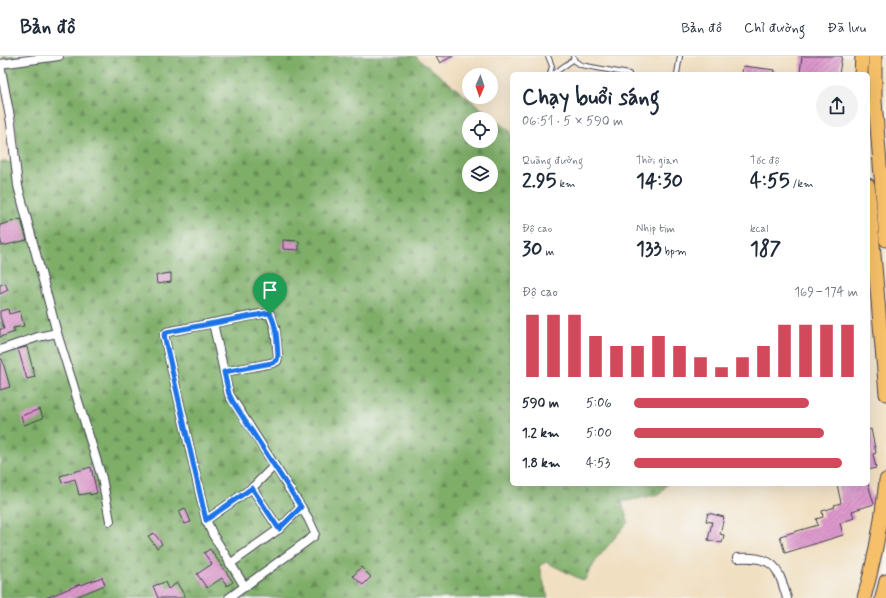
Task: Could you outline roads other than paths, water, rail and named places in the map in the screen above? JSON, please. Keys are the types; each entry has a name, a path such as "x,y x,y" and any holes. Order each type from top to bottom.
{"main road":[{"path":"861,72 862,56"},
{"path":"875,56 875,101 886,240"},
{"path":"870,207 886,394"},
{"path":"864,598 875,557 883,511 886,480"},
{"path":"882,598 886,581"}],"street":[{"path":"59,56 0,64 11,123 18,186 57,333 102,478 110,521"},
{"path":"224,372 272,363 277,360 278,356 273,318 270,314 268,313 167,332 164,335 206,520 213,535 245,587"},
{"path":"213,323 229,394 301,507 315,533 314,536 229,598"},
{"path":"0,350 38,337 57,333"},
{"path":"206,520 252,488 274,466"},
{"path":"252,488 279,529"},
{"path":"230,564 279,529 301,507"},
{"path":"737,558 748,557 761,559 770,563 777,570 787,598"}],"lane":[{"path":"548,56 552,66 550,72"},
{"path":"677,72 680,56"},
{"path":"557,72 569,64 573,58 581,65 618,72"}]}
